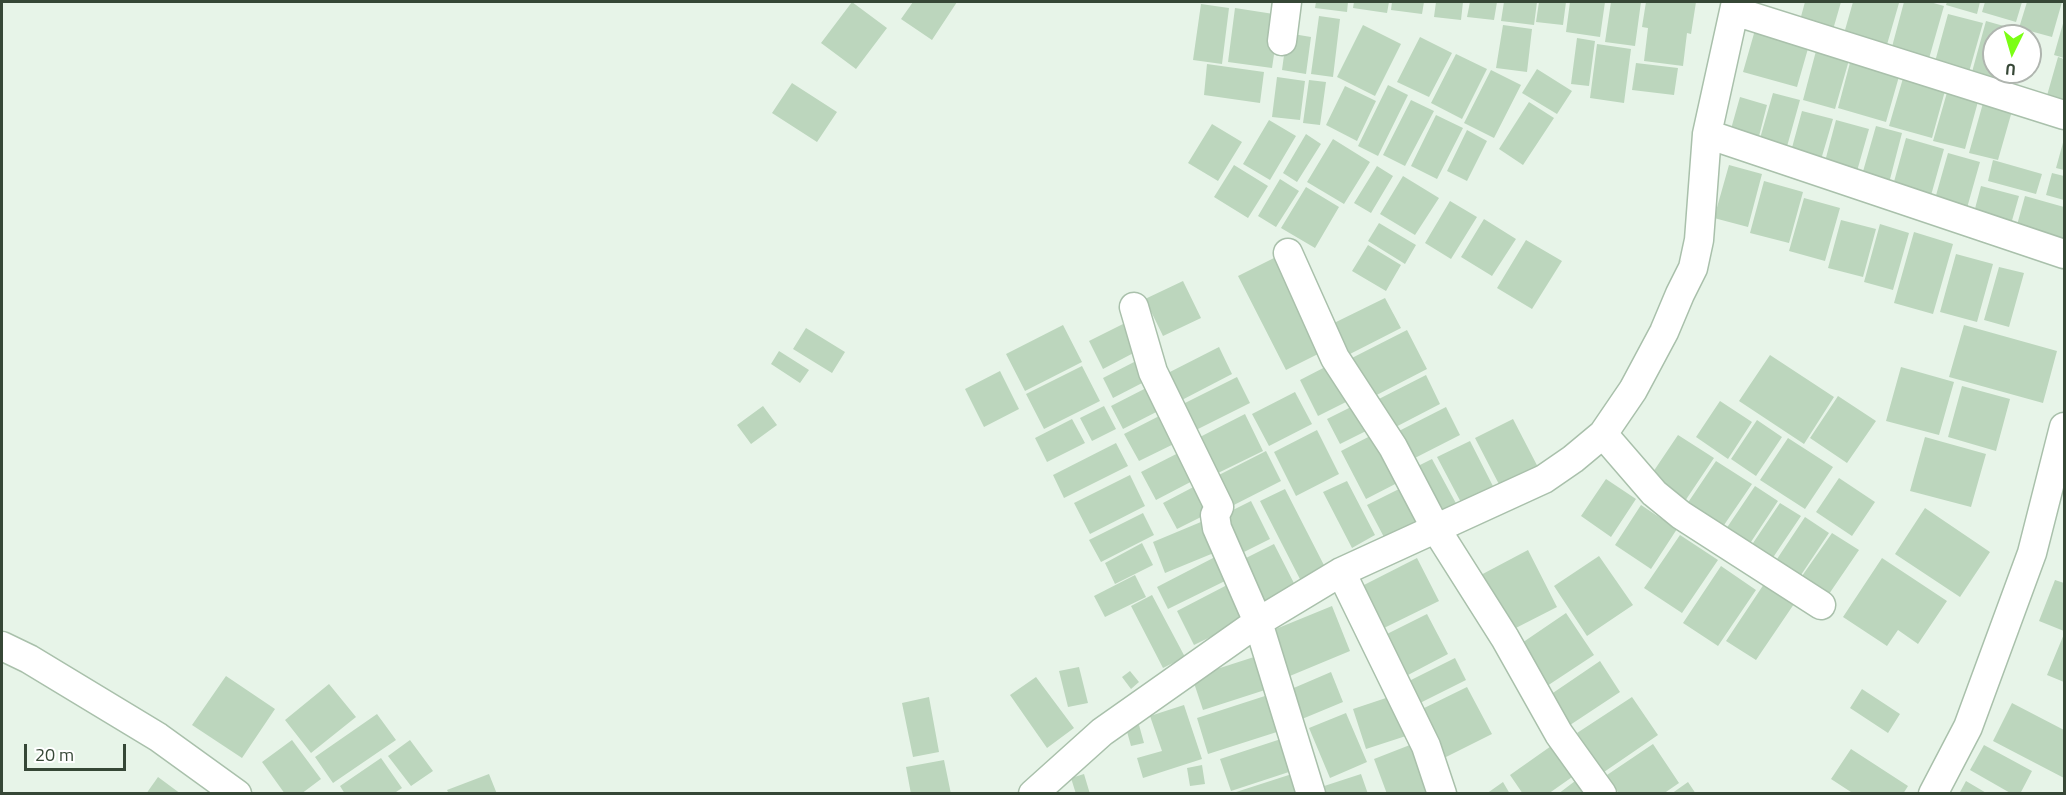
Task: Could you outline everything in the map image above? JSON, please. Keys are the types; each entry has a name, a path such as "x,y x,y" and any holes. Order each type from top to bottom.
{"street":[{"path":"1282,41 1287,2"},
{"path":"1033,794 1102,732 1258,622 1341,572 1544,479 1603,434 1633,390 1664,332 1693,268 1699,240 1707,134 1735,6 2064,115"},
{"path":"1707,134 2064,254"},
{"path":"1288,253 1335,358 1393,447 1436,529 1505,638 1559,734 1602,794"},
{"path":"1134,308 1153,372 1219,507 1215,515 1218,528 1258,622 1311,794"},
{"path":"1933,794 1968,726 2032,553 2064,427"},
{"path":"1603,434 1654,493 1681,515 1821,604"},
{"path":"1341,572 1426,746 1442,794"},
{"path":"2,646 28,658 158,737 237,794"}],"building":[{"path":"852,2 887,28 856,69 821,43"},
{"path":"913,2 957,2 932,40 901,19"},
{"path":"1316,2 1348,2 1347,12 1315,8"},
{"path":"1354,2 1389,2 1387,13 1353,8"},
{"path":"1392,2 1424,2 1422,14 1391,10"},
{"path":"1436,2 1463,2 1461,20 1434,17"},
{"path":"1470,2 1497,2 1494,20 1467,17"},
{"path":"1504,2 1537,2 1534,25 1501,21"},
{"path":"1539,2 1566,2 1563,25 1536,22"},
{"path":"1570,2 1605,2 1600,37 1566,32"},
{"path":"1611,2 1641,2 1635,46 1605,42"},
{"path":"1646,2 1696,2 1691,34 1687,33 1683,66 1644,61 1648,28 1642,27"},
{"path":"1805,2 1841,2 1830,40 1797,31"},
{"path":"1853,2 1899,3 1884,55 1841,44"},
{"path":"1904,2 1930,2 1944,6 1926,69 1889,58"},
{"path":"1947,2 1980,2 1977,14 1946,5"},
{"path":"1985,2 2022,2 2016,22 1982,12"},
{"path":"2027,2 2062,2 2052,37 2042,34 2042,24 2020,24"},
{"path":"1201,4 1229,8 1222,64 1193,60"},
{"path":"1235,8 1280,15 1272,68 1228,62"},
{"path":"1948,14 1983,23 1967,79 1933,69"},
{"path":"1319,16 1340,19 1333,77 1311,74"},
{"path":"2064,20 2064,58 2054,55"},
{"path":"1363,25 1401,44 1375,96 1337,77"},
{"path":"1503,25 1532,29 1527,72 1496,68"},
{"path":"1755,30 1809,45 1797,87 1743,72"},
{"path":"1287,33 1311,37 1306,74 1282,70"},
{"path":"1982,36 1982,75 1972,72"},
{"path":"1420,37 1452,53 1429,97 1397,82"},
{"path":"1577,38 1595,41 1589,86 1571,84"},
{"path":"1597,44 1631,49 1624,103 1590,98"},
{"path":"1816,51 1849,60 1835,109 1803,100"},
{"path":"1456,54 1487,69 1462,119 1431,103"},
{"path":"2058,57 2064,59 2064,112 2044,106"},
{"path":"1851,59 1900,73 1886,122 1838,108"},
{"path":"1636,63 1678,68 1674,95 1632,90"},
{"path":"1207,64 1264,72 1260,103 1204,95"},
{"path":"1906,68 1948,80 1932,138 1889,126"},
{"path":"1537,69 1572,91 1557,114 1522,93"},
{"path":"1491,70 1521,85 1494,138 1464,123"},
{"path":"1277,77 1305,81 1300,120 1272,117"},
{"path":"1309,80 1326,82 1320,125 1303,123"},
{"path":"792,83 837,112 817,142 772,113"},
{"path":"1388,85 1408,95 1378,156 1358,146"},
{"path":"1345,86 1376,101 1357,141 1326,125"},
{"path":"1948,89 1979,98 1965,149 1933,141"},
{"path":"1773,93 1800,100 1786,150 1759,142"},
{"path":"1985,96 2014,104 1998,160 1969,153"},
{"path":"1740,97 1767,105 1757,144 1729,136"},
{"path":"1411,100 1434,111 1405,166 1383,155"},
{"path":"1529,102 1554,118 1523,165 1499,149"},
{"path":"1802,111 1833,119 1820,163 1790,155"},
{"path":"1436,115 1463,128 1437,179 1411,166"},
{"path":"1269,120 1296,136 1270,180 1243,164"},
{"path":"1836,120 1869,129 1855,178 1823,169"},
{"path":"1212,124 1242,142 1218,181 1188,163"},
{"path":"1876,126 1902,133 1889,183 1862,175"},
{"path":"1467,130 1487,141 1467,181 1447,171"},
{"path":"1306,134 1321,144 1297,182 1283,173"},
{"path":"1906,138 1944,149 1930,199 1892,189"},
{"path":"1333,139 1370,162 1344,204 1307,182"},
{"path":"2064,139 2064,170 2056,168"},
{"path":"1948,153 1980,162 1965,215 1933,206"},
{"path":"1993,160 2042,174 2036,194 1988,181"},
{"path":"1234,165 1268,186 1248,218 1214,197"},
{"path":"1729,165 1762,174 1748,227 1714,218"},
{"path":"1377,166 1393,176 1371,213 1354,203"},
{"path":"2052,173 2064,176 2064,200 2046,195"},
{"path":"1403,176 1439,198 1415,235 1380,214"},
{"path":"1280,179 1299,191 1276,227 1258,216"},
{"path":"1764,181 1803,192 1789,243 1750,233"},
{"path":"1981,186 2019,196 2009,231 1972,220"},
{"path":"1306,187 1339,207 1315,248 1281,228"},
{"path":"2025,196 2064,207 2064,250 2014,236"},
{"path":"1804,198 1840,208 1825,261 1789,251"},
{"path":"1450,201 1477,217 1451,259 1425,243"},
{"path":"1484,219 1516,239 1492,276 1461,257"},
{"path":"1841,220 1876,229 1863,277 1828,268"},
{"path":"1379,223 1416,245 1405,264 1368,241"},
{"path":"1880,224 1909,233 1893,290 1864,282"},
{"path":"1914,232 1953,244 1933,314 1894,303"},
{"path":"1526,240 1562,261 1532,309 1497,288"},
{"path":"1368,245 1401,265 1386,291 1352,271"},
{"path":"1956,254 1993,264 1977,322 1940,312"},
{"path":"1276,257 1324,351 1286,370 1238,276"},
{"path":"1999,267 2024,273 2009,327 1984,320"},
{"path":"1183,281 1201,318 1163,336 1145,299"},
{"path":"1385,298 1401,328 1350,354 1334,323"},
{"path":"1129,321 1143,348 1103,369 1089,341"},
{"path":"1063,325 1082,362 1025,391 1006,354"},
{"path":"1964,325 2057,351 2043,403 1949,377"},
{"path":"806,328 845,352 832,373 793,349"},
{"path":"1407,330 1427,369 1367,400 1346,361"},
{"path":"1219,347 1232,374 1178,402 1164,375"},
{"path":"779,351 809,370 800,383 771,364"},
{"path":"1770,355 1834,397 1804,444 1739,401"},
{"path":"1136,361 1146,381 1113,398 1103,378"},
{"path":"1329,365 1348,401 1318,416 1300,380"},
{"path":"1082,366 1100,401 1044,429 1026,394"},
{"path":"1901,367 1954,382 1939,435 1886,421"},
{"path":"1000,371 1019,409 984,427 965,389"},
{"path":"1426,375 1440,404 1386,432 1371,403"},
{"path":"1237,377 1250,403 1194,431 1181,405"},
{"path":"1154,384 1166,407 1123,429 1111,406"},
{"path":"1962,386 2010,399 1996,451 1948,437"},
{"path":"1295,392 1312,424 1269,446 1252,414"},
{"path":"1838,396 1876,421 1847,463 1810,438"},
{"path":"1720,401 1752,422 1728,459 1696,437"},
{"path":"1357,404 1370,429 1340,444 1327,419"},
{"path":"763,406 777,425 751,444 737,425"},
{"path":"1104,406 1116,429 1092,441 1080,418"},
{"path":"1446,407 1460,435 1409,461 1395,433"},
{"path":"1169,411 1184,439 1139,461 1124,434"},
{"path":"1245,414 1263,451 1216,474 1198,438"},
{"path":"1072,419 1085,443 1047,462 1035,438"},
{"path":"1513,419 1541,473 1503,492 1475,438"},
{"path":"1757,420 1782,437 1756,476 1731,459"},
{"path":"1317,430 1339,474 1296,496 1274,452"},
{"path":"1378,432 1403,480 1366,499 1341,451"},
{"path":"1678,435 1714,458 1685,501 1649,478"},
{"path":"1925,437 1986,454 1971,507 1910,491"},
{"path":"1788,438 1833,467 1805,509 1760,480"},
{"path":"1470,441 1497,494 1465,510 1437,457"},
{"path":"1116,443 1128,466 1064,498 1053,475"},
{"path":"1188,448 1202,476 1156,500 1141,472"},
{"path":"1266,451 1281,481 1228,508 1213,478"},
{"path":"1432,459 1458,507 1435,519 1410,470"},
{"path":"1716,461 1752,484 1722,528 1687,504"},
{"path":"1130,475 1145,506 1090,534 1074,503"},
{"path":"1839,478 1875,502 1852,536 1816,512"},
{"path":"1606,479 1636,499 1611,537 1581,516"},
{"path":"1347,481 1375,535 1352,548 1323,492"},
{"path":"1201,483 1215,510 1177,529 1163,503"},
{"path":"1405,486 1423,520 1385,539 1367,505"},
{"path":"1755,486 1778,501 1747,548 1724,532"},
{"path":"1285,489 1328,573 1303,585 1260,501"},
{"path":"1251,501 1270,539 1238,555 1219,517"},
{"path":"1780,503 1801,516 1772,559 1751,546"},
{"path":"1641,505 1677,529 1651,569 1615,545"},
{"path":"1925,508 1990,552 1960,597 1895,554"},
{"path":"1143,513 1154,535 1101,562 1089,540"},
{"path":"1805,517 1829,533 1799,578 1775,562"},
{"path":"1208,519 1221,550 1165,573 1153,542"},
{"path":"1832,533 1859,550 1829,594 1802,576"},
{"path":"1680,535 1718,560 1682,613 1644,588"},
{"path":"1142,543 1153,565 1115,584 1105,563"},
{"path":"1274,544 1298,591 1263,609 1238,562"},
{"path":"1528,550 1557,607 1506,633 1477,577"},
{"path":"1599,556 1633,605 1587,636 1554,586"},
{"path":"1215,557 1227,580 1168,609 1157,587"},
{"path":"1417,558 1439,601 1384,628 1362,586"},
{"path":"1882,558 1947,601 1918,644 1898,630 1887,646 1843,617"},
{"path":"1721,566 1756,590 1718,646 1683,623"},
{"path":"1135,575 1146,597 1105,617 1094,596"},
{"path":"2055,580 2064,583 2064,631 2039,621"},
{"path":"1229,584 1247,619 1194,645 1177,611"},
{"path":"1764,584 1794,604 1756,660 1726,641"},
{"path":"1152,595 1185,657 1163,668 1131,606"},
{"path":"1332,606 1350,651 1285,678 1266,633"},
{"path":"1566,613 1594,655 1544,688 1516,647"},
{"path":"1427,614 1448,654 1408,675 1387,634"},
{"path":"2064,634 2064,682 2047,675"},
{"path":"1254,657 1265,690 1203,710 1192,677"},
{"path":"1455,658 1466,680 1420,703 1409,681"},
{"path":"1600,661 1620,692 1564,729 1544,699"},
{"path":"1079,667 1088,703 1068,707 1059,671"},
{"path":"1130,671 1139,682 1131,689 1122,677"},
{"path":"1331,672 1343,702 1302,719 1289,690"},
{"path":"226,676 275,709 242,758 192,725"},
{"path":"1036,677 1074,728 1047,748 1010,695"},
{"path":"329,684 356,717 311,753 285,720"},
{"path":"1467,687 1492,734 1440,760 1416,712"},
{"path":"1862,689 1900,714 1888,733 1850,708"},
{"path":"1268,695 1280,731 1208,754 1197,718"},
{"path":"1395,695 1409,735 1366,749 1353,709"},
{"path":"929,697 939,752 913,757 902,703"},
{"path":"1632,697 1658,735 1604,772 1577,733"},
{"path":"2012,703 2064,730 2064,778 1993,741"},
{"path":"1184,705 1202,759 1143,778 1137,758 1162,751 1150,716"},
{"path":"1346,713 1367,762 1330,778 1309,728"},
{"path":"377,714 396,740 333,783 315,757"},
{"path":"1139,725 1144,743 1131,746 1126,728"},
{"path":"1284,738 1295,770 1231,791 1220,759"},
{"path":"292,740 321,779 301,794 285,794 262,762"},
{"path":"410,740 433,771 411,786 388,756"},
{"path":"1415,743 1435,794 1387,794 1374,759"},
{"path":"1554,744 1575,775 1548,794 1523,794 1510,775"},
{"path":"1653,744 1679,783 1663,794 1619,794 1607,775"},
{"path":"1984,745 2032,771 2020,794 2012,794 1970,770"},
{"path":"1851,749 1908,786 1903,794 1854,794 1831,779"},
{"path":"381,758 402,788 393,794 345,794 340,786"},
{"path":"944,760 951,794 911,794 906,767"},
{"path":"1202,765 1205,784 1190,786 1187,768"},
{"path":"1295,773 1302,794 1233,794 1233,793"},
{"path":"489,774 497,794 449,794 447,790"},
{"path":"1084,774 1090,794 1076,794 1071,778"},
{"path":"1361,774 1368,794 1317,794 1315,789"},
{"path":"158,777 181,794 146,794"},
{"path":"1579,778 1590,794 1558,794"},
{"path":"1966,781 1988,794 1959,794"},
{"path":"1503,782 1510,794 1486,794"},
{"path":"1688,782 1696,794 1671,794"}]}
